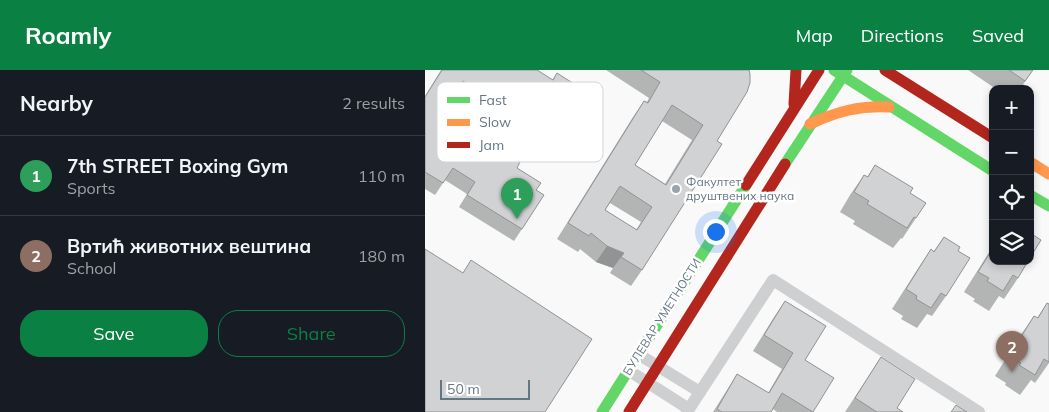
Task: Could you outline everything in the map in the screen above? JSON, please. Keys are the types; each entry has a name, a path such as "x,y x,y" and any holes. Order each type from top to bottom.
{"street":[{"path":"793,112 797,70"},
{"name":"БУЛЕВАР УМЕТНОСТИ","path":"602,412 819,70"},
{"path":"885,70 989,136"},
{"path":"898,70 905,83"},
{"path":"841,72 989,168"},
{"name":"БУЛЕВАР УМЕТНОСТИ","path":"629,412 841,72"},
{"path":"810,124 851,108 872,105 892,107"},
{"path":"1034,165 1049,174"},
{"path":"1034,197 1049,206"},
{"path":"628,370 688,410 773,280 979,412"},
{"path":"638,354 700,392"}],"building":[{"path":"442,70 537,70 553,80 557,73 571,82 437,82 437,162 520,162 517,168 541,183 536,190 544,195 522,229 467,195 475,182 453,168 443,183 425,172 425,97"},
{"path":"641,70 749,70 750,74 747,92 717,141 722,144 642,270 621,257 624,253 607,246 591,233 589,236 568,223 644,101 648,103 660,82","holes":["672,105 703,125 666,185 635,165","620,186 652,207 637,230 605,210"]},
{"path":"1009,70 1033,70 1025,81"},
{"path":"875,165 913,188 910,193 926,203 907,228 867,204 869,201 854,192 864,175 868,177"},
{"path":"1034,236 1041,240 1034,251"},
{"path":"944,237 960,247 958,251 970,258 946,296 941,293 931,308 916,299 917,296 906,289 931,249 934,252"},
{"path":"425,249 463,273 471,260 592,339 545,412 425,412"},
{"path":"989,254 989,265 1026,265 1018,278 1013,275 1003,291 987,281 989,278 978,272"},
{"path":"785,301 826,326 805,360 834,378 813,412 782,393 771,412 722,412 717,409 737,374 769,393 793,353 764,335"},
{"path":"1047,303 1049,304 1049,362 1044,359 1035,375 1009,356 1034,316 1038,318"},
{"path":"881,357 915,379 897,408 903,412 877,412 855,398"},
{"path":"956,405 967,412 951,412"}],"traffic: fast":[{"path":"834,70 989,168"},
{"path":"785,164 847,70"},
{"path":"602,412 746,185"},
{"path":"1034,197 1049,206"}],"traffic: slow":[{"path":"810,124 848,110 868,107 889,107"},
{"path":"1034,165 1049,174"}],"traffic: jam":[{"path":"794,104 796,70"},
{"path":"746,185 819,70"},
{"path":"885,70 989,135"},
{"path":"629,412 785,164"}],"place":[{"name":"Факултет друштвених наука","path":"676,189"},
{"name":"7th STREET Boxing Gym","path":"517,219"},
{"name":"Вртић животних вештина","path":"1012,372"}]}
